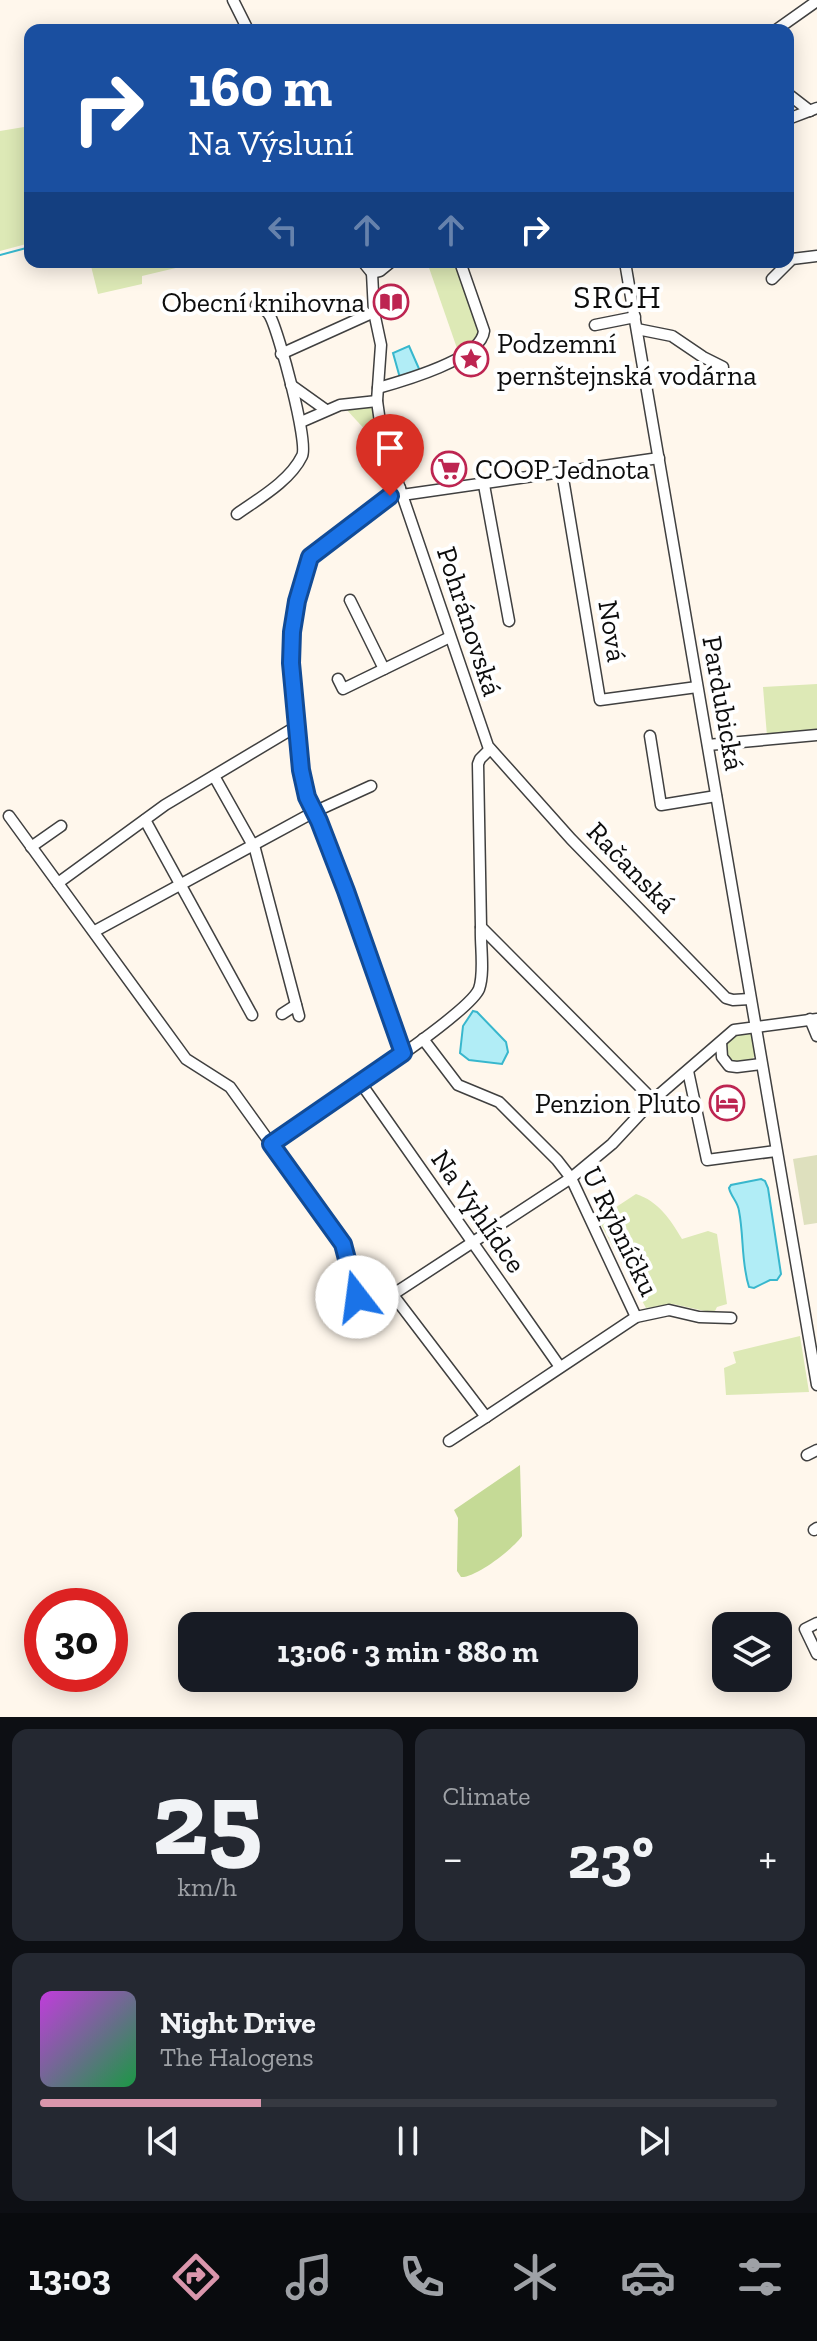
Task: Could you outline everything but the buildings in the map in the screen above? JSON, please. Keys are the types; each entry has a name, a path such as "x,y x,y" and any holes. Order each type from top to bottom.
{"street":[{"path":"233,0 245,24"},
{"path":"784,24 817,1"},
{"path":"794,98 813,110"},
{"path":"794,117 813,110"},
{"path":"794,259 817,256"},
{"path":"368,268 372,273 384,268"},
{"path":"378,388 450,362 476,348 482,341 484,331 462,268"},
{"name":"Pardubická","path":"626,268 817,1385"},
{"path":"772,279 783,268"},
{"name":"Pohránovská","path":"372,273 374,312 382,352 377,401 382,436 480,729 490,749"},
{"path":"237,514 289,473 303,455 304,448 301,422 270,316 256,305"},
{"path":"281,354 374,312"},
{"path":"595,325 635,317"},
{"path":"637,329 672,336 723,367"},
{"path":"291,385 326,410"},
{"path":"301,422 349,403 377,401"},
{"path":"403,1053 304,783 291,663 297,601 310,557 401,492 484,485 659,458"},
{"name":"Nová","path":"562,472 600,700 697,687"},
{"path":"484,485 509,621"},
{"path":"350,600 384,669"},
{"path":"338,679 343,689 450,637"},
{"path":"58,883 145,820 297,726"},
{"path":"708,745 817,735"},
{"path":"650,736 661,805 716,796"},
{"path":"271,1144 423,1039 471,1000 479,988 478,764 490,749"},
{"name":"Račanská","path":"490,749 571,839 726,998 750,999"},
{"path":"214,776 252,844 297,1011 282,1014"},
{"path":"95,931 252,844 371,786"},
{"path":"9,816 186,1059 230,1087 343,1244 357,1297 366,1312 571,1178 612,1144 653,1100 734,1030 814,1019 817,1036"},
{"path":"145,820 241,1007 252,1015"},
{"path":"31,847 61,826"},
{"path":"481,927 653,1100"},
{"name":"U Rybníčku","path":"423,1039 458,1085 499,1102 571,1178 636,1317"},
{"path":"721,1042 722,1057 729,1066 761,1064"},
{"path":"688,1071 707,1160 776,1151"},
{"name":"Na Vyhlídce","path":"360,1082 560,1367"},
{"path":"393,1295 486,1417"},
{"path":"449,1441 636,1317 669,1310 699,1317 731,1318"},
{"path":"817,1623 805,1629 817,1654"}],"green space":[{"path":"24,127 24,245 0,251 0,131"},
{"path":"92,268 176,268 142,276 142,284 98,294"},
{"path":"429,268 459,268 481,335 459,354"},
{"path":"370,407 375,428 369,434 345,408"},
{"path":"817,684 817,731 767,736 763,687"},
{"path":"743,1032 752,1034 755,1056 750,1061 736,1063 727,1057 725,1045"},
{"path":"817,1155 817,1223 804,1225 793,1159"},
{"path":"636,1194 657,1206 682,1239 708,1231 717,1234 727,1304 717,1307 714,1313 673,1304 646,1308 598,1219"},
{"path":"800,1336 809,1392 726,1395 724,1368 736,1363 733,1352"},
{"path":"520,1465 522,1536 494,1561 476,1573 461,1577 457,1571 458,1518 454,1510"}],"water":[{"path":"409,346 420,371 400,378 393,353"},
{"path":"473,1011 506,1042 508,1052 502,1064 469,1060 460,1053 463,1026"},
{"path":"761,1179 768,1188 781,1274 777,1280 754,1288 749,1287 746,1278 739,1211 729,1188"}],"waterway":[{"path":"0,255 24,249"}],"place":[{"name":"Obecní knihovna","path":"391,302"},
{"name":"Podzemní pernštejnská vodárna","path":"471,359"},
{"name":"COOP Jednota","path":"449,469"},
{"name":"Penzion Pluto","path":"727,1103"}],"district":[{"name":"SRCH","path":"618,297"}],"route":[{"path":"357,1297 343,1244 271,1144 403,1053 346,891 307,797 301,770 291,663 292,632 310,557 390,496"}]}
